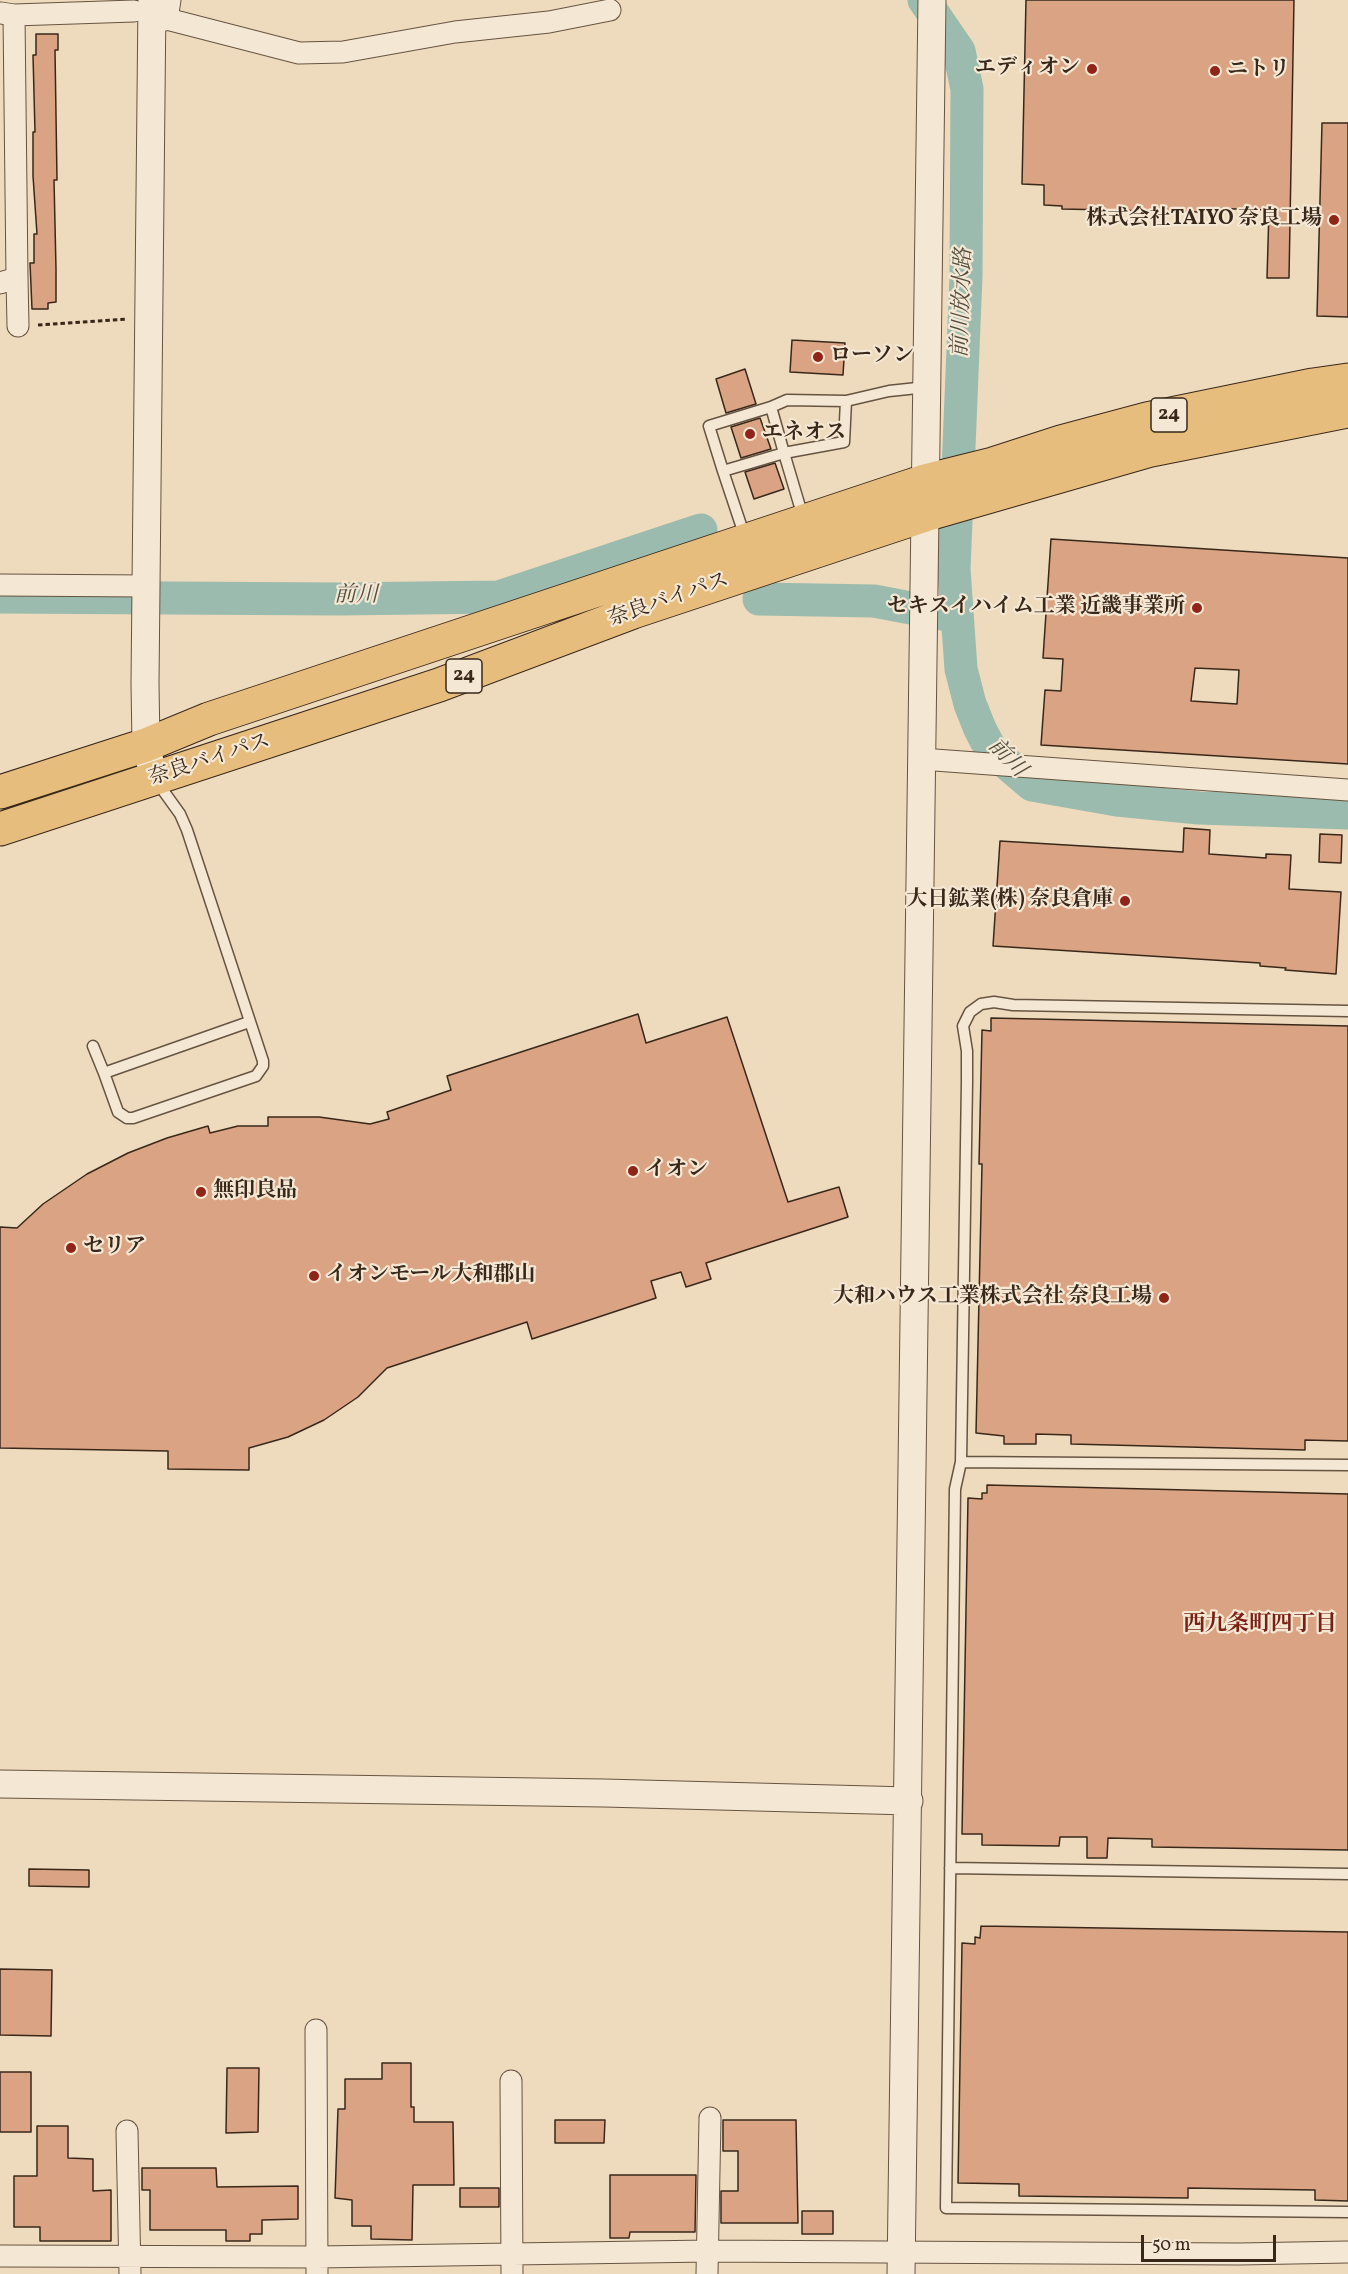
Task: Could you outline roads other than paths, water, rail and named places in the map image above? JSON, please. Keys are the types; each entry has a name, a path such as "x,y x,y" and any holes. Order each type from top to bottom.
{"highway":[{"name":"奈良バイパス","path":"0,829 439,685 633,612 938,511 1061,442 1147,419 1348,380"},
{"name":"奈良バイパス","path":"0,792 146,745 208,719 937,478 1066,476 1151,450 1348,411"}],"street":[{"path":"901,2263 909,1801 921,759 938,511 937,478 927,387 932,0"},
{"path":"151,9 146,745 154,778"},
{"path":"18,326 9,280 7,14 151,9 299,53 343,52 455,32 549,22 610,10"},
{"path":"0,585 146,598"},
{"path":"921,759 1348,790"},
{"path":"0,1784 604,1793 909,1801"},
{"path":"316,2030 317,2265"},
{"path":"511,2081 512,2264"},
{"path":"707,2274 710,2118"},
{"path":"127,2131 130,2265"},
{"path":"0,2256 130,2265 317,2265 512,2264 708,2251 901,2263 1348,2252"}],"lane":[{"path":"746,541 709,426 787,400 846,401 927,387"},
{"path":"723,471 784,453 844,442 846,401"},
{"path":"771,407 805,521"},
{"path":"93,1046 118,1112 127,1118 133,1118 256,1076 263,1066 187,830 180,814 154,778"},
{"path":"1348,1011 1012,1005 994,1002 981,1004 970,1012 963,1026 968,1082 961,1462 955,1489 946,2208 1348,2212"},
{"path":"104,1073 249,1022"},
{"path":"961,1462 1348,1465"},
{"path":"950,1868 1348,1874"}],"waterway":[{"name":"前川放水路","path":"924,0 959,51 967,89 966,276 954,569 961,669 970,704 980,729 991,750 1032,785 1117,800 1199,808 1348,813"},
{"name":"前川","path":"0,597 339,599 499,597 701,530"},
{"name":"前川","path":"759,599 874,601 953,616"}],"place":[{"name":"エディオン","path":"1092,69"},
{"name":"ニトリ","path":"1215,71"},
{"name":"株式会社TAIYO 奈良工場","path":"1334,220"},
{"name":"ローソン","path":"818,357"},
{"name":"エネオス","path":"750,434"},
{"name":"セキスイハイム工業 近畿事業所","path":"1197,608"},
{"name":"大日鉱業(株) 奈良倉庫","path":"1125,901"},
{"name":"イオン","path":"633,1171"},
{"name":"無印良品","path":"201,1192"},
{"name":"セリア","path":"71,1248"},
{"name":"イオンモール大和郡山","path":"314,1276"},
{"name":"大和ハウス工業株式会社 奈良工場","path":"1164,1298"}],"district":[{"name":"西九条町四丁目","path":"1260,1626"}]}
